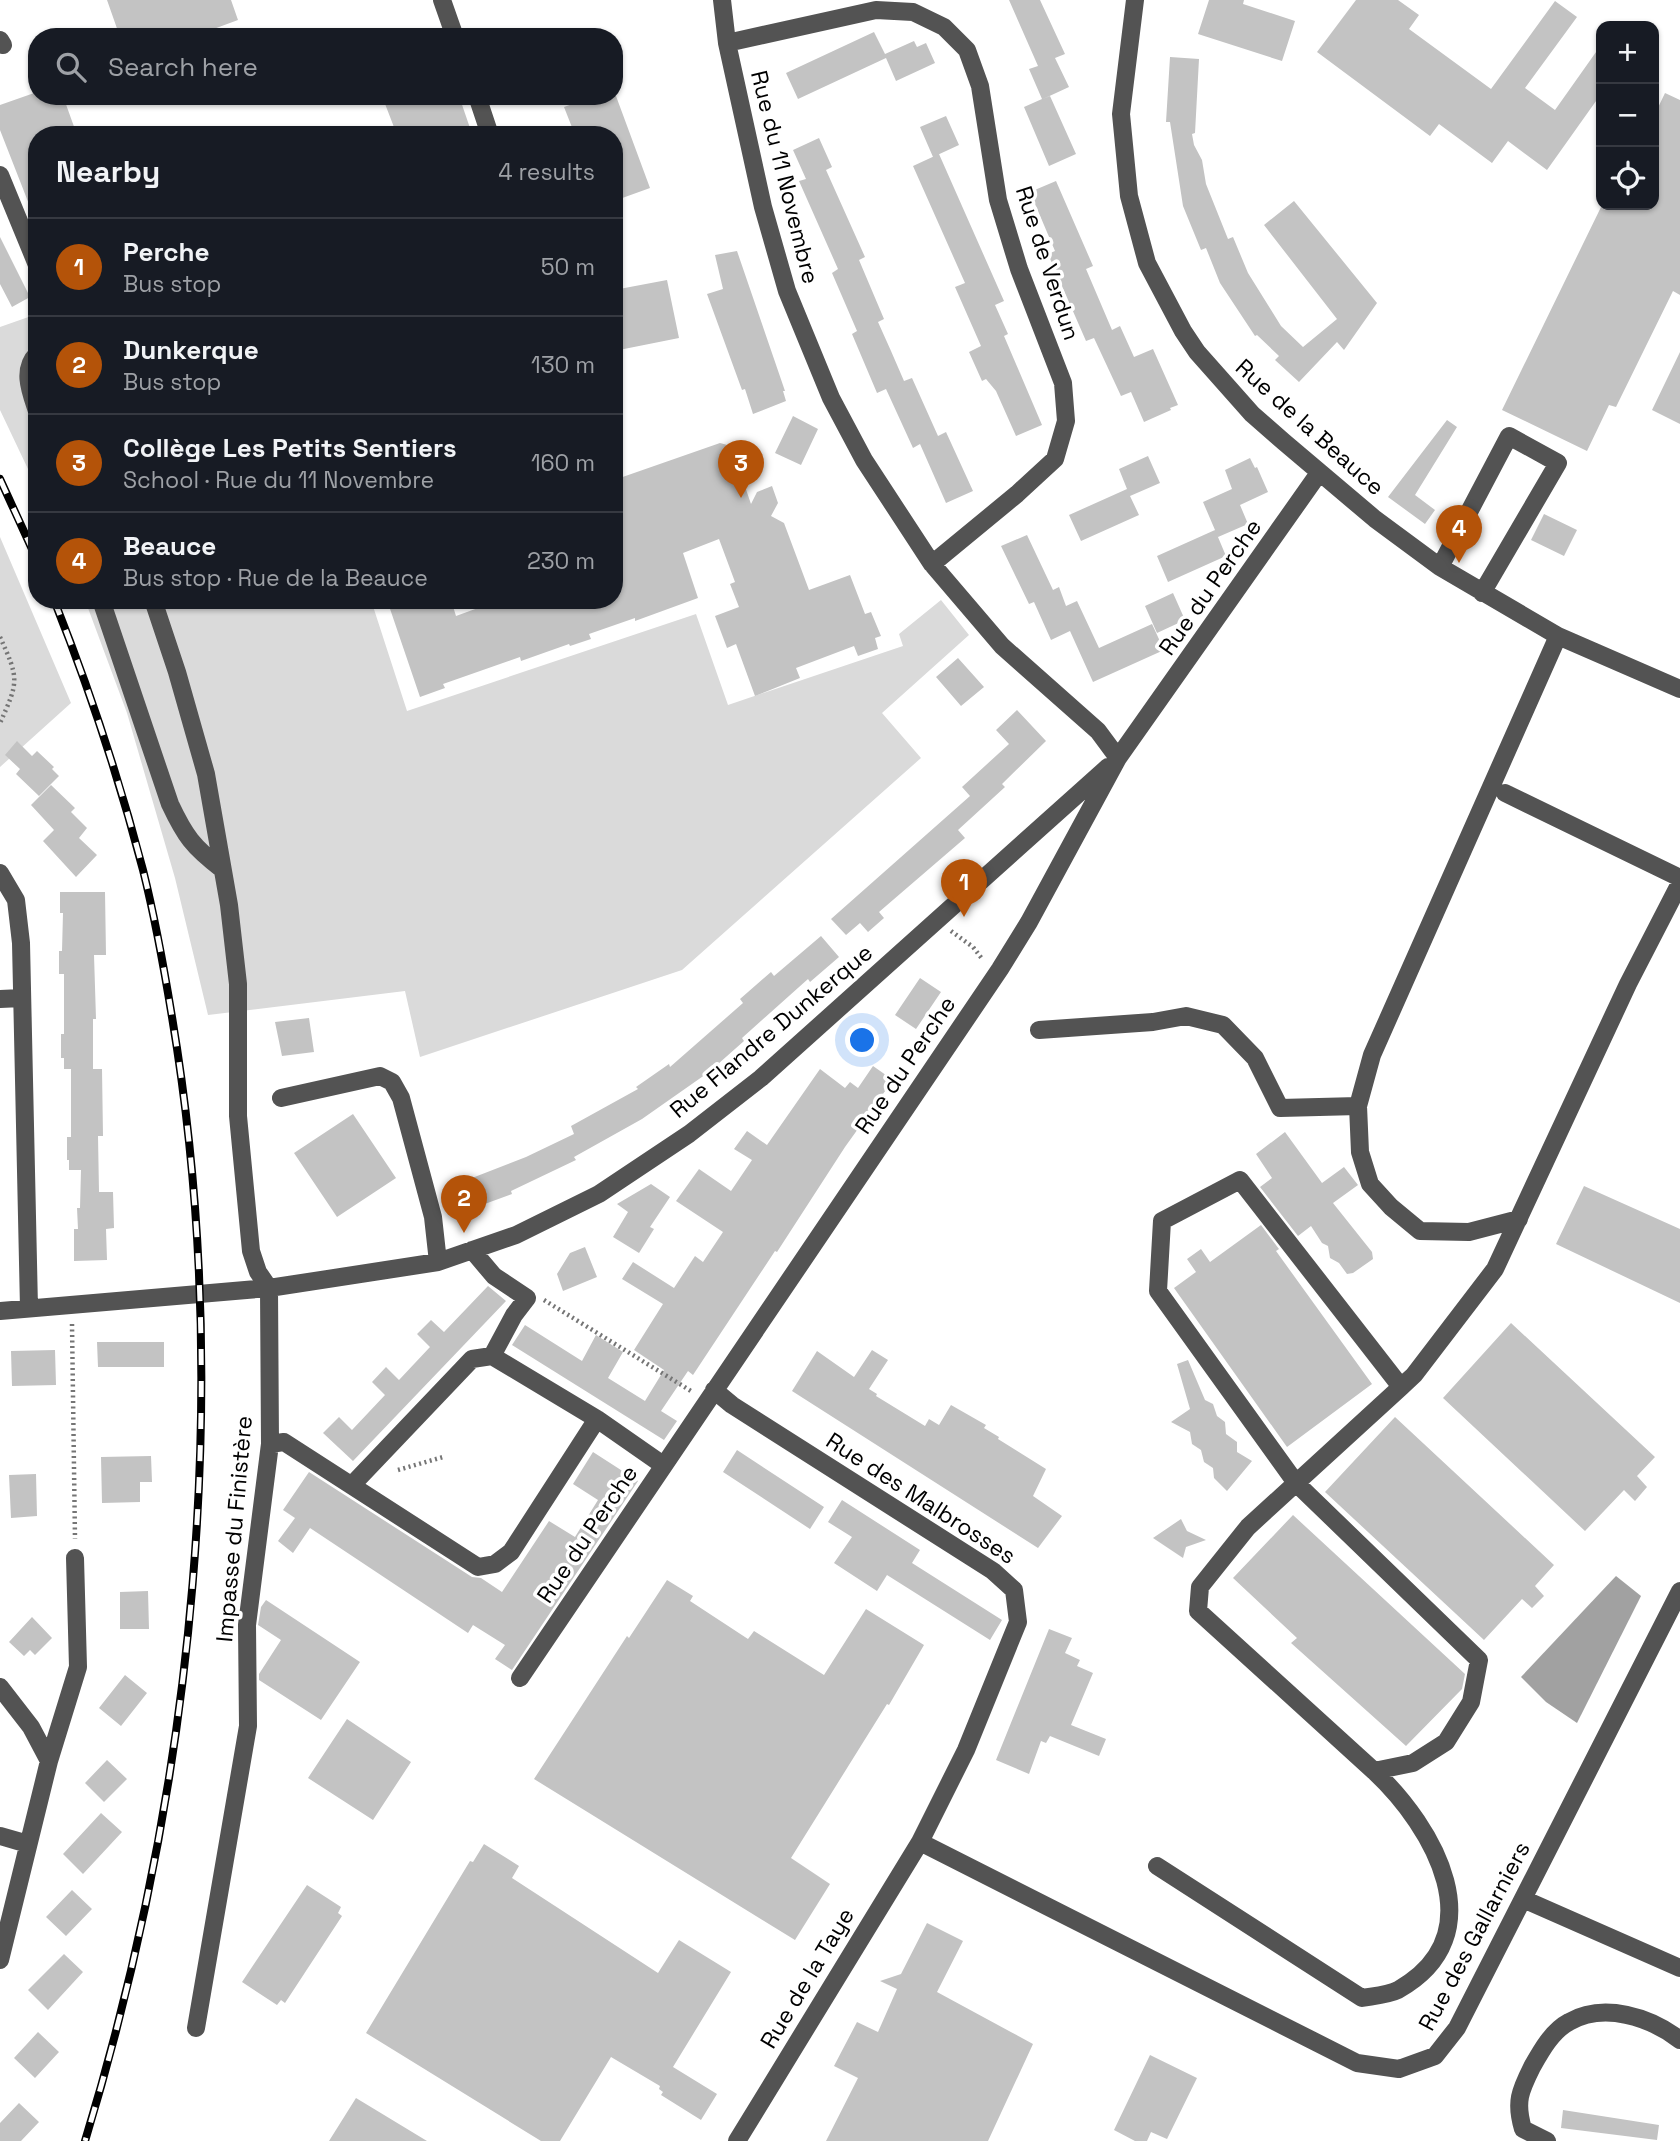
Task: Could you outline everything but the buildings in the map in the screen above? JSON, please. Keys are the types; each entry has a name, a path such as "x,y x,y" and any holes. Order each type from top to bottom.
{"street":[{"path":"442,0 453,28"},
{"name":"Rue du 11 Novembre","path":"722,0 727,43 763,207 788,291 831,398 864,460 932,564 1002,646 1098,731 1118,758"},
{"name":"Rue de la Beauce","path":"1135,0 1121,114 1129,196 1147,263 1183,331 1213,372 1252,414 1320,473 1375,519 1440,567 1558,636 1680,689"},
{"name":"Rue de Verdun","path":"727,43 876,10 913,12 944,27 967,50 979,86 998,200 1019,269 1063,383 1066,421 1055,459 932,564"},
{"path":"480,105 487,126"},
{"path":"0,175 28,243"},
{"path":"1440,567 1509,436 1558,463 1482,593"},
{"name":"Rue du Perche","path":"520,1678 1000,969 1030,922 1118,758 1320,473"},
{"path":"104,609 170,804 184,834 200,853 222,869"},
{"name":"Impasse du Finistère","path":"156,609 177,672 205,774 222,869 238,984 238,1116 251,1251 258,1272 270,1288 270,1444 247,1625 248,1726 196,2028"},
{"path":"1518,1219 1469,1232 1420,1231 1391,1207 1370,1184 1360,1152 1358,1106 1372,1055 1558,636"},
{"name":"Rue Flandre Dunkerque","path":"0,1311 270,1288 438,1262 516,1235 600,1194 689,1135 761,1078 1118,758"},
{"path":"1157,1866 1362,1998 1397,1990 1426,1968 1446,1940 1450,1911 1443,1867 1422,1828 1391,1787 1198,1611 1200,1587 1248,1527 1414,1376 1495,1269 1628,984 1680,881 1505,793"},
{"path":"0,873 16,900 21,943 29,1308"},
{"path":"0,999 22,999"},
{"path":"1039,1030 1153,1023 1186,1016 1223,1025 1255,1058 1280,1108 1358,1106"},
{"path":"281,1098 380,1076 392,1082 401,1098 433,1217 438,1262"},
{"path":"1374,1771 1413,1763 1446,1742 1471,1702 1479,1660 1296,1483 1158,1291 1162,1221 1240,1180 1401,1387"},
{"path":"472,1250 494,1276 527,1298 514,1315 492,1356"},
{"path":"352,1485 472,1359 492,1356 597,1419 663,1465"},
{"name":"Rue des Malbrosses","path":"710,1396 732,1405 993,1571 1014,1590 1018,1622 966,1750 920,1842"},
{"path":"270,1444 284,1442 478,1567 495,1564 511,1552 597,1419"},
{"path":"0,1960 49,1761 78,1667 75,1558"},
{"name":"Rue des Gallarniers","path":"920,1842 1357,2063 1399,2069 1434,2056 1457,2028 1680,1591"},
{"path":"0,1687 31,1727 49,1761"},
{"path":"0,1836 28,1843"},
{"name":"Rue de la Taye","path":"737,2141 920,1842"},
{"path":"1523,1899 1680,1968"},
{"path":"1547,2141 1523,2129 1517,2111 1521,2090 1544,2045 1569,2022 1602,2012 1640,2017 1680,2040"}],"path":[{"path":"0,637 14,669 14,692 0,723"},
{"path":"935,922 973,947 986,965 1000,969"},
{"path":"527,1298 541,1298 710,1396"},
{"path":"72,1306 75,1558"},
{"path":"398,1470 443,1457"}],"shaded area":[{"path":"28,317 28,469 0,410 0,327"},
{"path":"0,537 28,602 28,609 31,609 71,703 0,767"},
{"path":"941,600 969,635 882,713 921,758 682,970 420,1057 405,991 208,1015 175,878 127,713 88,609 374,609 407,711 696,614 728,705 903,646 899,634"},
{"path":"1616,1576 1641,1596 1577,1723 1546,1702 1521,1677"}],"railway":[{"path":"0,479 28,540"},
{"path":"57,609 114,767 143,870 155,925 172,1017 191,1157 200,1298 200,1441 193,1584 177,1726 153,1866 123,2005 85,2141"}],"place":[{"name":"Collège Les Petits Sentiers","path":"741,498"},
{"name":"Beauce","path":"1459,563"},
{"name":"Perche","path":"964,917"},
{"name":"Dunkerque","path":"464,1233"}]}
